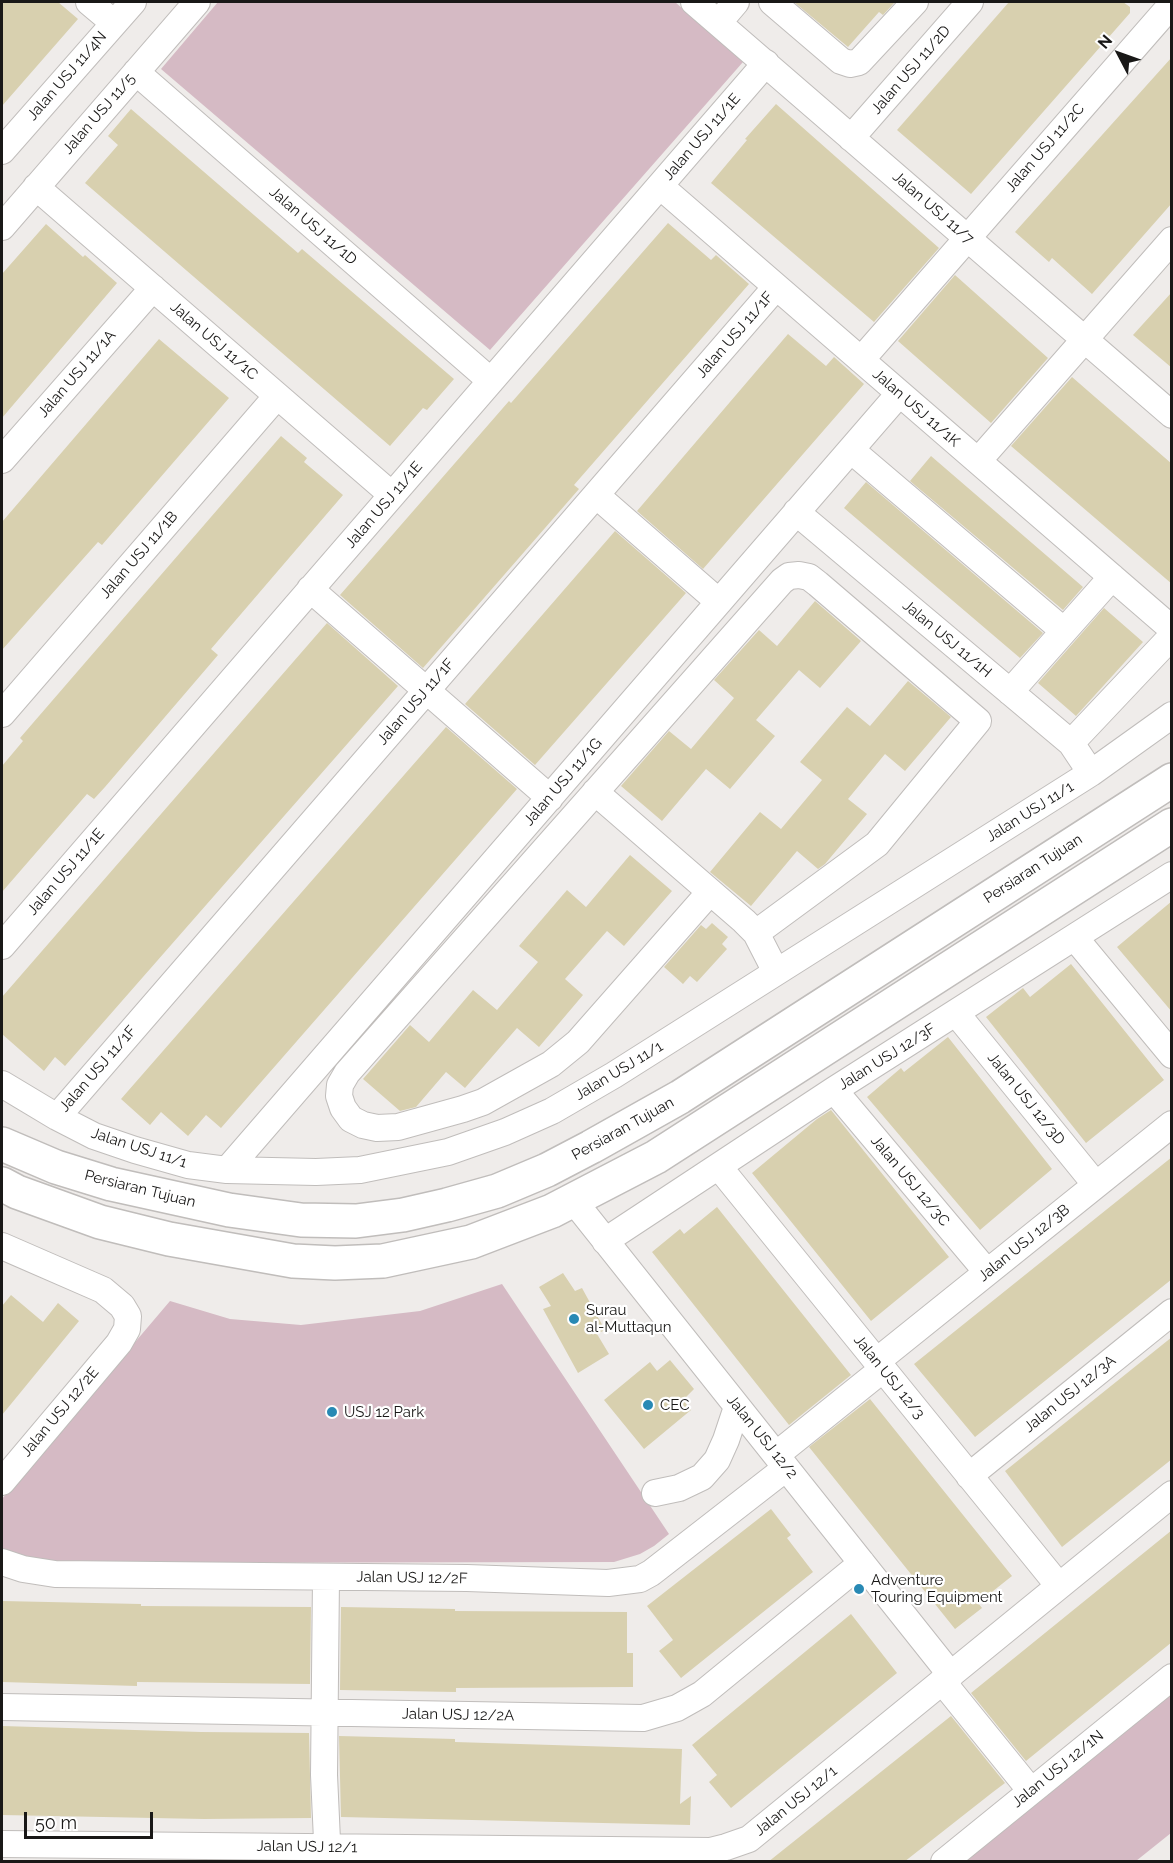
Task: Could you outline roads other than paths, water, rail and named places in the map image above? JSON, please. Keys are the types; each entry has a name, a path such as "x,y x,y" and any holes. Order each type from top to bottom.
{"main road":[{"name":"Persiaran Tujuan","path":"2,1144 56,1167 111,1184 229,1210 301,1220 356,1221 403,1215 497,1191 573,1156 680,1097 1172,780"},
{"path":"2,1184 27,1196 100,1221 169,1239 293,1261 335,1263 383,1261 471,1242 516,1226 573,1200 656,1157 1172,825"},
{"path":"100,1221 94,1212 94,1202 98,1195 111,1184"}],"street":[{"path":"89,2 114,23"},
{"name":"Jalan USJ 11/4N","path":"2,151 132,2"},
{"name":"Jalan USJ 11/5","path":"3,221 36,187 197,2"},
{"name":"Jalan USJ 11/7","path":"694,2 1172,415"},
{"path":"719,22 736,2"},
{"path":"772,2 841,61 850,64 859,62 915,2"},
{"name":"Jalan USJ 11/2D","path":"851,138 970,2"},
{"name":"Jalan USJ 11/2C","path":"861,360 1172,4"},
{"name":"Jalan USJ 11/1E","path":"2,946 766,63"},
{"name":"Jalan USJ 11/1D","path":"136,72 491,381"},
{"name":"Jalan USJ 11/1K","path":"660,186 1172,629"},
{"name":"Jalan USJ 11/1C","path":"36,187 392,495"},
{"path":"978,461 1172,240"},
{"name":"Jalan USJ 11/1F","path":"57,1117 776,287"},
{"name":"Jalan USJ 11/1A","path":"2,460 153,288"},
{"name":"Jalan USJ 11/1G","path":"227,1170 899,394"},
{"name":"Jalan USJ 11/1B","path":"2,714 277,396"},
{"path":"850,450 1064,632"},
{"path":"596,495 719,602"},
{"name":"Jalan USJ 11/1H","path":"796,512 1071,743 1091,773"},
{"path":"710,892 578,1042 551,1064 483,1102 398,1127 377,1128 363,1125 351,1119 343,1108 339,1096 340,1085 347,1073 782,581 789,576 809,577 978,721 877,844 756,933"},
{"path":"1010,692 1112,577"},
{"path":"310,589 550,798"},
{"path":"1071,743 1172,636"},
{"name":"Jalan USJ 11/1","path":"2,1084 94,1136 188,1165 227,1170 315,1172 360,1170 447,1152 505,1132 552,1111 614,1075 1091,773 1172,715"},
{"path":"595,792 756,933 776,972"},
{"name":"Jalan USJ 12/3F","path":"605,1241 834,1090 1172,875"},
{"path":"1075,938 1172,1055"},
{"name":"Jalan USJ 12/3D","path":"956,1013 1096,1185"},
{"name":"Jalan USJ 12/3C","path":"834,1090 987,1272"},
{"name":"Jalan USJ 12/3B","path":"781,1461 880,1365 987,1272 1172,1124"},
{"name":"Jalan USJ 12/3","path":"719,1167 1059,1586"},
{"name":"Jalan USJ 12/2","path":"573,1200 862,1563 1031,1791"},
{"name":"Jalan USJ 12/2E","path":"2,1482 119,1342 127,1329 128,1316 122,1306 103,1290 5,1252"},
{"name":"Jalan USJ 12/3A","path":"969,1476 1172,1312"},
{"path":"655,1493 679,1488 702,1477 717,1460 737,1407"},
{"name":"Jalan USJ 12/2F","path":"2,1562 23,1569 55,1574 467,1578 608,1583 640,1579 662,1565 781,1461"},
{"name":"Jalan USJ 12/1","path":"2,1844 53,1853 588,1856 710,1851 750,1839 1172,1494"},
{"name":"Jalan USJ 12/2A","path":"2,1707 643,1718 659,1715 702,1694 862,1563"},
{"path":"326,1577 324,1775 328,1854"},
{"name":"Jalan USJ 12/1N","path":"944,1862 1172,1677"}],"place":[{"name":"Surau al-Muttaqun","path":"574,1319"},
{"name":"CEC","path":"648,1405"},
{"name":"USJ 12 Park","path":"332,1412"},
{"name":"Adventure Touring Equipment","path":"859,1589"}]}
